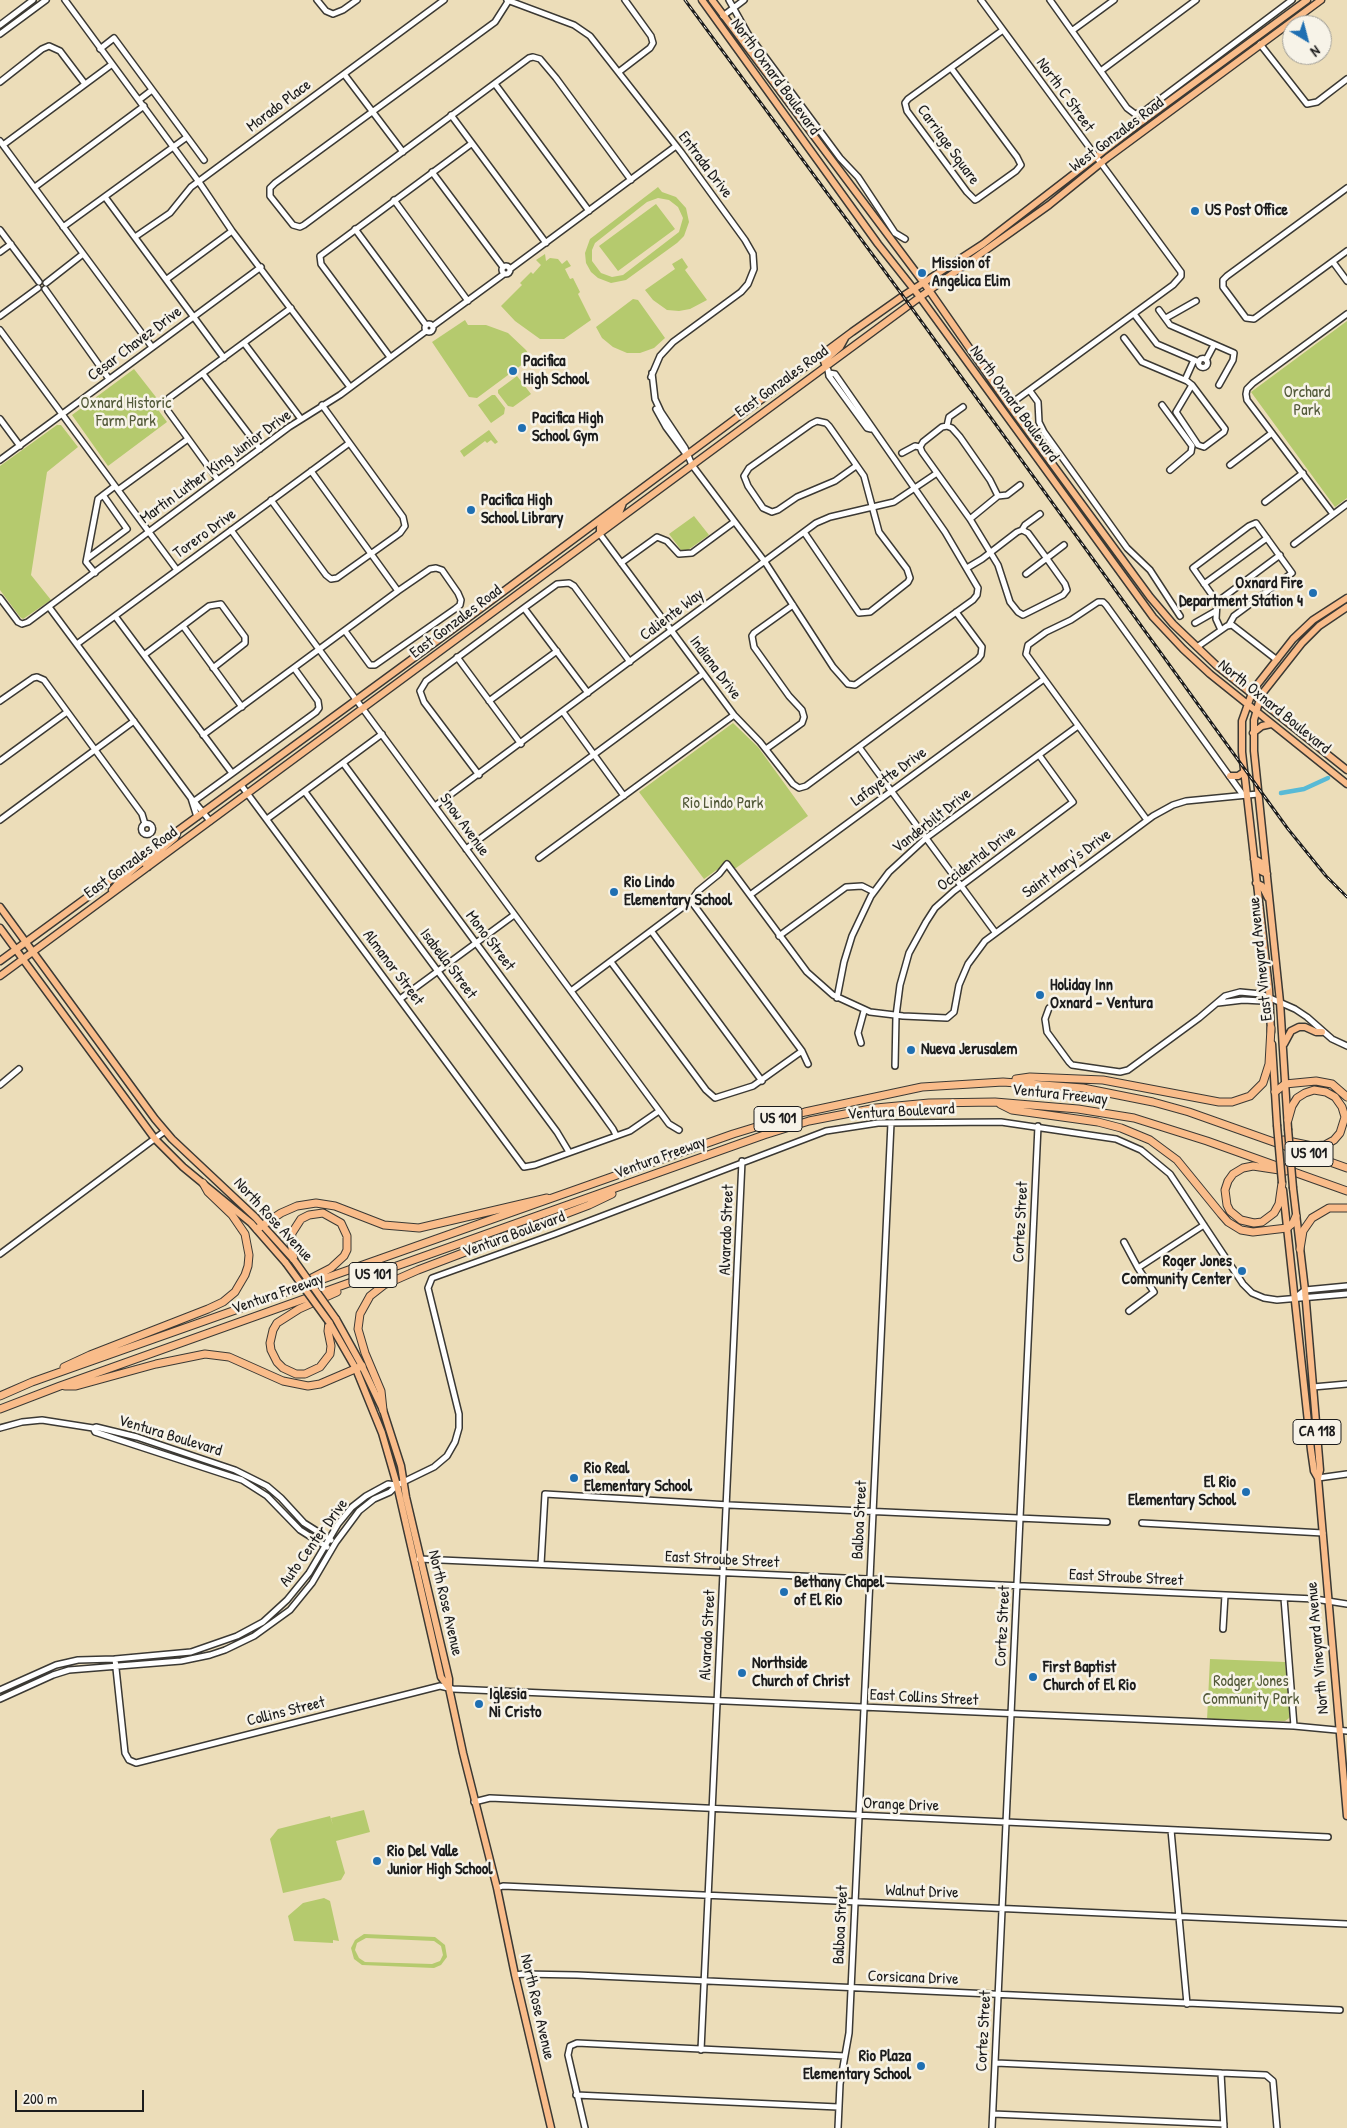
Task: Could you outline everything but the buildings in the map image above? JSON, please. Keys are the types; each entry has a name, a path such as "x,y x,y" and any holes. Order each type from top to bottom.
{"highway":[{"path":"1003,1082 1030,1077 1103,1080 1219,1102 1232,1102 1250,1096 1263,1083 1269,1064 1271,1028"},
{"name":"Ventura Freeway","path":"0,1396 32,1382 733,1134 805,1112 922,1087 1003,1082 1082,1088 1154,1102 1272,1140 1347,1168"},
{"path":"1275,1092 1285,1084 1324,1082 1337,1087 1347,1097"},
{"path":"1272,1140 1282,1139 1316,1146 1328,1144 1340,1133 1344,1124 1344,1114 1341,1104 1335,1097 1326,1092 1314,1090 1304,1093 1297,1098 1292,1106 1288,1120"},
{"path":"995,1102 1012,1110 1098,1122 1135,1133 1150,1140 1177,1160 1234,1227 1253,1232 1287,1228 1293,1223 1296,1216"},
{"name":"Ventura Freeway","path":"0,1409 764,1135 809,1121 846,1113 929,1103 995,1102 1078,1109 1134,1118 1347,1190"},
{"path":"1282,1184 1279,1204 1274,1212 1262,1222 1254,1223 1240,1220 1230,1212 1225,1190 1233,1174 1243,1168 1253,1166 1296,1172"},
{"path":"383,1410 381,1391 365,1353 358,1329 362,1307 375,1291 418,1270 589,1205 642,1179"},
{"path":"32,1382 90,1355 216,1306 235,1292 248,1266 249,1254 246,1239 239,1223 208,1192 203,1183"},
{"path":"260,1227 289,1209 316,1202 335,1206 384,1225 419,1228 539,1198 562,1196"},
{"path":"1300,1249 1304,1231 1312,1218 1329,1208 1347,1208"},
{"path":"286,1293 340,1261 347,1250 348,1243 345,1229 341,1223 323,1213 309,1215 301,1219 292,1233 290,1262"},
{"path":"332,1321 328,1332 332,1346 330,1354 320,1366 305,1374 296,1374 283,1368 277,1362 270,1344 273,1330 277,1323 299,1308 329,1296 351,1283"},
{"path":"60,1386 76,1386 165,1362 205,1354 238,1360 296,1385 320,1384 359,1368"}],"main road":[{"name":"North Oxnard Boulevard","path":"702,0 878,244 920,297 1153,617 1183,649 1271,724 1347,784"},
{"name":"North Oxnard Boulevard","path":"712,0 924,283 1009,405 1142,587 1197,647 1347,770"},
{"name":"West Gonzales Road","path":"924,283 983,244 1096,157 1307,0"},
{"name":"West Gonzales Road","path":"929,291 1028,220 1100,164 1321,0"},
{"path":"709,10 715,10 723,16 725,25 734,36 733,42"},
{"path":"839,188 852,188"},
{"path":"1023,214 1028,220"},
{"name":"East Gonzales Road","path":"0,961 357,700 845,337 924,283"},
{"name":"East Gonzales Road","path":"0,976 599,533 828,370 929,291"},
{"path":"828,370 824,361 840,347 845,337"},
{"path":"992,396 1000,398 1006,405 1009,405 1016,422 1014,428"},
{"path":"599,533 600,527 620,511 624,502"},
{"path":"548,571 551,564 592,533 594,524"},
{"path":"1127,583 1139,588 1142,587"},
{"name":"East Vineyard Avenue","path":"1287,1228 1277,1125 1269,997 1245,795 1242,732 1247,703 1251,693 1300,632 1327,610 1347,598"},
{"path":"1259,699 1302,643 1332,616 1347,607"},
{"path":"1327,610 1332,616"},
{"name":"East Vineyard Avenue","path":"1259,699 1254,733 1258,794 1280,1002 1296,1216"},
{"path":"1254,733 1262,726 1271,724"},
{"path":"1230,776 1238,776 1244,772"},
{"path":"148,867 148,861 175,838 179,830"},
{"path":"108,896 120,881 141,863 140,858"},
{"path":"1254,859 1260,862 1261,871 1267,874"},
{"path":"1256,882 1262,886 1265,894 1270,899"},
{"name":"North Rose Avenue","path":"0,907 165,1131 260,1227 290,1262 332,1321 383,1410 401,1466 400,1484"},
{"name":"North Rose Avenue","path":"0,928 155,1139 183,1168 260,1227"},
{"path":"1283,1045 1291,1031 1299,1027 1322,1032"},
{"name":"North Vineyard Avenue","path":"1296,1216 1306,1298 1320,1470 1318,1478 1347,1816"},
{"name":"CA 118","path":"1287,1228 1302,1355"},
{"path":"1302,1355 1307,1365 1309,1382 1313,1387"},
{"name":"North Vineyard Avenue","path":"1302,1355 1311,1450 1314,1471 1318,1478"},
{"name":"North Rose Avenue","path":"359,1368 400,1484 449,1679 449,1688 474,1802 497,1888 515,1975 551,2128"}],"street":[{"path":"0,25 33,0"},
{"path":"0,34 46,0"},
{"path":"65,0 174,147 232,231 350,387"},
{"path":"317,0 326,11 333,14 343,10 357,0"},
{"name":"Morado Place","path":"135,238 177,207 187,190 444,0"},
{"path":"508,0 495,22 270,188 270,196 295,227 304,225 529,58 534,57 540,59 631,180"},
{"name":"Entrada Drive","path":"508,0 580,29 590,36 620,71 750,247 753,254 754,269 748,284 666,349 652,373 650,392 658,415 682,450 688,455 692,465 765,562 833,667 848,684 859,683 956,612"},
{"path":"620,71 650,48 652,43 651,36 625,0"},
{"path":"728,0 748,34 840,158 858,177 895,233 905,238"},
{"path":"723,16 744,0"},
{"name":"North C Street","path":"981,0 1100,164 1180,269 1181,276 1173,285 1134,314"},
{"path":"1050,0 1102,70 1127,108 1135,114 1143,112 1292,0"},
{"path":"1073,30 1114,0"},
{"path":"1102,70 1196,0"},
{"name":"Carriage Square","path":"950,68 1020,163 1016,171 975,200 967,192 905,107 905,103 908,99 950,68 1003,30"},
{"path":"100,49 114,38 204,160"},
{"path":"1260,44 1307,104 1317,102 1347,79"},
{"path":"0,82 42,49 50,46 60,51 85,84"},
{"path":"112,65 2,143 152,347"},
{"path":"344,74 402,152"},
{"path":"495,84 589,211"},
{"path":"139,100 152,90"},
{"path":"35,187 144,106"},
{"path":"451,115 546,244"},
{"path":"63,227 187,137"},
{"path":"390,357 321,264 321,254 471,144"},
{"path":"426,325 430,324 433,326 504,274 509,273 510,269 676,146"},
{"path":"432,172 503,267 502,271 504,274"},
{"path":"1347,188 1227,276 1223,283 1225,290 1246,318 1252,320 1259,317 1347,251"},
{"path":"105,196 224,358"},
{"path":"394,200 468,301"},
{"path":"355,229 426,325 426,331"},
{"path":"0,230 109,379"},
{"path":"166,280 232,231"},
{"path":"0,252 11,244"},
{"path":"45,289 46,283 83,254"},
{"path":"1333,262 1347,281"},
{"path":"503,267 507,266 510,269"},
{"name":"Cesar Chavez Drive","path":"0,460 261,267"},
{"path":"0,316 42,281 46,283"},
{"path":"1166,318 1196,301"},
{"path":"218,480 166,407 169,398 291,308"},
{"path":"1158,310 1174,327 1235,354 1219,385"},
{"path":"1009,405 1134,314 1157,344 1196,361"},
{"path":"1334,514 1246,397 1247,389 1253,383 1347,314"},
{"name":"Martin Luther King Junior Drive","path":"0,598 18,622 22,624 28,622 301,419 350,387 426,331 430,332 433,326"},
{"path":"0,330 177,570"},
{"path":"1124,338 1142,362 1185,380 1192,385 1225,429 1224,432 1204,447 1198,445 1176,412 1192,385"},
{"path":"244,343 301,419"},
{"path":"1185,380 1196,361 1206,360 1214,345"},
{"path":"828,370 829,376 867,428 871,429"},
{"path":"828,370 835,374 871,425 871,429 945,532 978,592 973,600 956,612 982,646 981,655 978,659 859,746 995,932"},
{"path":"203,374 260,449"},
{"path":"840,390 860,410"},
{"path":"1030,391 1038,402 1039,422 1044,432 1127,548 1150,570 1180,616"},
{"path":"271,500 326,575 331,579 337,578 400,533 405,526 403,517 348,444 322,405"},
{"path":"1162,406 1192,446 1192,452 1170,470"},
{"path":"947,426 949,417 963,407"},
{"path":"0,419 20,446"},
{"path":"804,532 859,613 870,612 910,580 907,569 879,532 867,482 829,426 820,421 811,424 744,473 748,486 763,508 769,511 776,511 797,496 827,485 856,466"},
{"path":"902,454 915,446 920,446 942,427 952,428 990,480 998,496"},
{"path":"1230,465 1272,433"},
{"path":"94,572 86,562 98,499 188,439"},
{"name":"Torero Drive","path":"77,644 348,444"},
{"path":"920,446 922,452 970,519 1002,574 1010,602 1022,615 1028,614 1063,595 1066,591 1065,584 1028,533 1022,530"},
{"path":"311,471 398,591"},
{"name":"Caliente Way","path":"435,806 822,520 894,502 937,473"},
{"path":"1265,502 1303,473"},
{"path":"970,519 998,496 1007,495 1020,485"},
{"path":"88,558 127,529 103,496"},
{"path":"1294,544 1347,504"},
{"path":"966,568 1022,530 1025,525 1040,514"},
{"path":"621,563 657,537 667,540 680,554 692,553 734,522"},
{"path":"1197,647 1229,625 1234,616 1292,573 1256,523 1249,526 1193,568 1217,602 1217,624 1221,630"},
{"name":"Snow Avenue","path":"231,530 659,1111 669,1124 679,1130"},
{"name":"Indiana Drive","path":"599,533 734,715 766,749 792,784 799,788 806,786 859,746"},
{"path":"1204,584 1267,538"},
{"path":"1026,574 1064,545"},
{"path":"1217,602 1280,555"},
{"path":"203,736 398,591 426,572 436,568 442,570 461,600 460,605 380,664 370,665 345,631"},
{"path":"479,775 424,702 420,691 426,681 557,584 564,582 574,586 630,662"},
{"path":"1147,820 1026,656 1027,647 1046,632 1071,620 1094,604 1104,602 1245,795"},
{"path":"144,655 210,606 221,604 245,637 245,643 214,668"},
{"path":"766,749 802,723 804,713 754,647 752,636 793,605"},
{"path":"49,607 210,821"},
{"path":"524,608 588,694"},
{"path":"1195,623 1216,611"},
{"path":"114,616 232,773"},
{"path":"1229,625 1238,628 1277,660"},
{"path":"183,626 242,706"},
{"path":"489,700 557,651"},
{"path":"457,658 521,744"},
{"path":"193,800 316,712 318,701 294,668"},
{"path":"466,849 703,674"},
{"path":"0,702 28,680 37,677 44,680 142,814 145,824"},
{"name":"Lafayette Drive","path":"750,895 1044,678"},
{"path":"0,761 67,712"},
{"path":"563,712 624,796"},
{"path":"539,858 734,715"},
{"path":"0,820 134,721"},
{"name":"Vanderbilt Drive","path":"838,998 844,962 852,936 874,892 900,861 926,838 1078,726"},
{"path":"267,819 382,734"},
{"name":"Occidental Drive","path":"895,1066 896,1016 903,971 916,937 935,908 961,886 1073,802 1039,755"},
{"name":"Mono Street","path":"343,763 609,1122 616,1135"},
{"name":"Almanor Street","path":"241,785 524,1166 535,1165 569,1152"},
{"name":"Isabella Street","path":"305,792 557,1132 569,1152"},
{"name":"Saint Mary's Drive","path":"896,1016 944,1018 952,1016 959,985 968,964 979,948 995,932 1147,820 1165,809 1186,801 1258,794"},
{"path":"193,800 197,817"},
{"path":"571,992 691,901 698,891 719,874 727,864 806,972 822,987 838,998 864,1011 896,1016"},
{"path":"779,936 846,887 862,886 874,892"},
{"path":"691,901 802,1050 808,1064"},
{"path":"400,999 514,915"},
{"path":"652,932 762,1080"},
{"path":"611,962 709,1093 715,1098 753,1086 802,1050"},
{"path":"1049,1008 1045,1019 1047,1032 1072,1065 1125,1072 1225,996 1240,992 1261,994 1280,1002 1307,1017 1332,1039 1347,1046"},
{"path":"860,1042 858,1033 864,1011"},
{"path":"0,1086 19,1068"},
{"path":"569,1152 635,1128 659,1111"},
{"name":"Ventura Boulevard","path":"400,1484 440,1462 451,1449 459,1428 459,1414 428,1288 430,1279 555,1234 742,1161 826,1131 860,1124 996,1122 1038,1126 1110,1137 1141,1150 1170,1174 1243,1284 1252,1293 1270,1300 1347,1294"},
{"name":"Balboa Street","path":"838,2128 840,2084 849,2033 891,1123"},
{"name":"Cortez Street","path":"992,2128 1038,1126"},
{"path":"0,1254 165,1131"},
{"name":"Alvarado Street","path":"701,2050 742,1161"},
{"path":"1138,1268 1204,1225"},
{"path":"1124,1242 1154,1293 1129,1310"},
{"path":"1296,1297 1305,1290 1347,1286"},
{"path":"1313,1387 1347,1384"},
{"name":"Ventura Boulevard","path":"0,1428 22,1422 42,1420 96,1427 137,1437 247,1474 282,1498 312,1530 336,1542"},
{"name":"Ventura Boulevard","path":"93,1428 95,1432 242,1480 267,1496 300,1530 332,1550"},
{"path":"1318,1478 1347,1474"},
{"name":"Auto Center Drive","path":"0,1690 56,1665 78,1660 115,1659 191,1652 224,1642 251,1629 278,1610 297,1589 345,1515 359,1501 388,1484 400,1484"},
{"name":"Auto Center Drive","path":"0,1699 53,1675 69,1670 197,1659 225,1650 254,1636 295,1604 312,1583 336,1542 359,1511 374,1499 390,1492 400,1484"},
{"path":"540,1564 545,1494 873,1512 1107,1522"},
{"path":"1142,1523 1323,1533"},
{"name":"East Stroube Street","path":"418,1560 1017,1585 1328,1600 1336,1604 1347,1604"},
{"path":"1223,1629 1225,1595"},
{"path":"1284,1598 1294,1726"},
{"path":"115,1659 116,1666"},
{"name":"Collins Street","path":"116,1666 125,1753 132,1762 140,1762 440,1686 449,1688"},
{"name":"East Collins Street","path":"449,1688 1011,1715 1294,1726 1347,1731"},
{"name":"Orange Drive","path":"474,1802 490,1798 1328,1838"},
{"path":"1171,1830 1187,2004"},
{"name":"Walnut Drive","path":"497,1888 503,1886 1347,1924"},
{"name":"Corsicana Drive","path":"515,1975 577,1975 1340,2010"},
{"path":"585,2128 568,2055 570,2046 577,2043 845,2056"},
{"path":"996,2063 1266,2075 1273,2081 1277,2128"},
{"path":"993,2114 1224,2126 1221,2073"},
{"path":"576,2095 838,2107"}],"green space":[{"path":"658,187 662,192 676,197 686,208 689,222 684,236 626,280 611,283 598,278 591,272 586,263 585,253 590,239","holes":["658,198 669,200 678,207 683,218 679,232 623,275 612,277 601,273 592,261 592,250 595,243 647,202"]},
{"path":"656,204 675,229 618,271 599,246"},
{"path":"545,254 546,261 550,258 558,259 562,264 567,260 571,266 565,269 570,279 573,278 580,292 578,294 591,320 564,339 540,339 515,321 501,306 522,285 520,283 531,272 533,274 541,265 536,260"},
{"path":"682,258 688,267 685,270 707,300 690,309 679,311 667,310 653,300 645,290 675,269 672,264"},
{"path":"633,299 638,300 665,338 654,348 640,353 627,353 613,347 602,338 596,327"},
{"path":"465,320 468,325 486,325 508,333 526,350 531,358 477,398 469,397 432,342"},
{"name":"Orchard Park","path":"1347,321 1347,498 1335,507 1251,392"},
{"name":"Oxnard Historic Farm Park","path":"134,369 159,401 159,411 167,422 108,466 72,415"},
{"path":"517,376 531,394 513,407 508,406 498,393 498,390"},
{"path":"492,395 495,395 505,408 504,414 491,423 478,405"},
{"path":"57,425 61,425 78,447 47,472 31,575 51,600 23,619 0,590 0,466"},
{"path":"489,430 498,442 495,444 491,440 487,443 485,441 464,457 460,451"},
{"path":"694,516 709,535 688,550 681,550 669,534"},
{"name":"Rio Lindo Park","path":"733,723 758,747 808,816 736,868 718,869 704,879 639,792"},
{"name":"Rodger Jones Community Park","path":"1210,1659 1285,1662 1290,1717 1285,1721 1207,1720"},
{"path":"364,1810 370,1832 336,1841 345,1873 341,1880 283,1893 270,1839 278,1829 330,1816 333,1825 331,1818"},
{"path":"324,1898 330,1901 339,1941 333,1940 333,1943 294,1941 288,1916 303,1903"},
{"path":"364,1934 435,1937 445,1945 447,1957 441,1965 434,1968 362,1965 354,1959 351,1948 355,1940","holes":["366,1938 434,1941 441,1946 443,1955 440,1961 432,1964 365,1962 359,1958 355,1950 357,1943"]}],"waterway":[{"path":"1281,793 1304,789 1328,778"}],"railway":[{"path":"685,0 903,296 1288,829 1326,876 1347,897"}],"place":[{"name":"US Post Office","path":"1195,211"},
{"name":"Mission of Angelica Elim","path":"922,273"},
{"name":"Pacifica High School","path":"513,371"},
{"name":"Pacifica High School Gym","path":"522,428"},
{"name":"Pacifica High School Library","path":"471,510"},
{"name":"Oxnard Fire Department Station 4","path":"1313,593"},
{"name":"Rio Lindo Elementary School","path":"614,892"},
{"name":"Holiday Inn Oxnard - Ventura","path":"1040,995"},
{"name":"Nueva Jerusalem","path":"911,1050"},
{"name":"Roger Jones Community Center","path":"1242,1271"},
{"name":"Rio Real Elementary School","path":"574,1478"},
{"name":"El Rio Elementary School","path":"1246,1492"},
{"name":"Bethany Chapel of El Rio","path":"784,1592"},
{"name":"Northside Church of Christ","path":"742,1673"},
{"name":"First Baptist Church of El Rio","path":"1033,1677"},
{"name":"Iglesia Ni Cristo","path":"479,1704"},
{"name":"Rio Del Valle Junior High School","path":"377,1861"},
{"name":"Rio Plaza Elementary School","path":"921,2066"}]}
